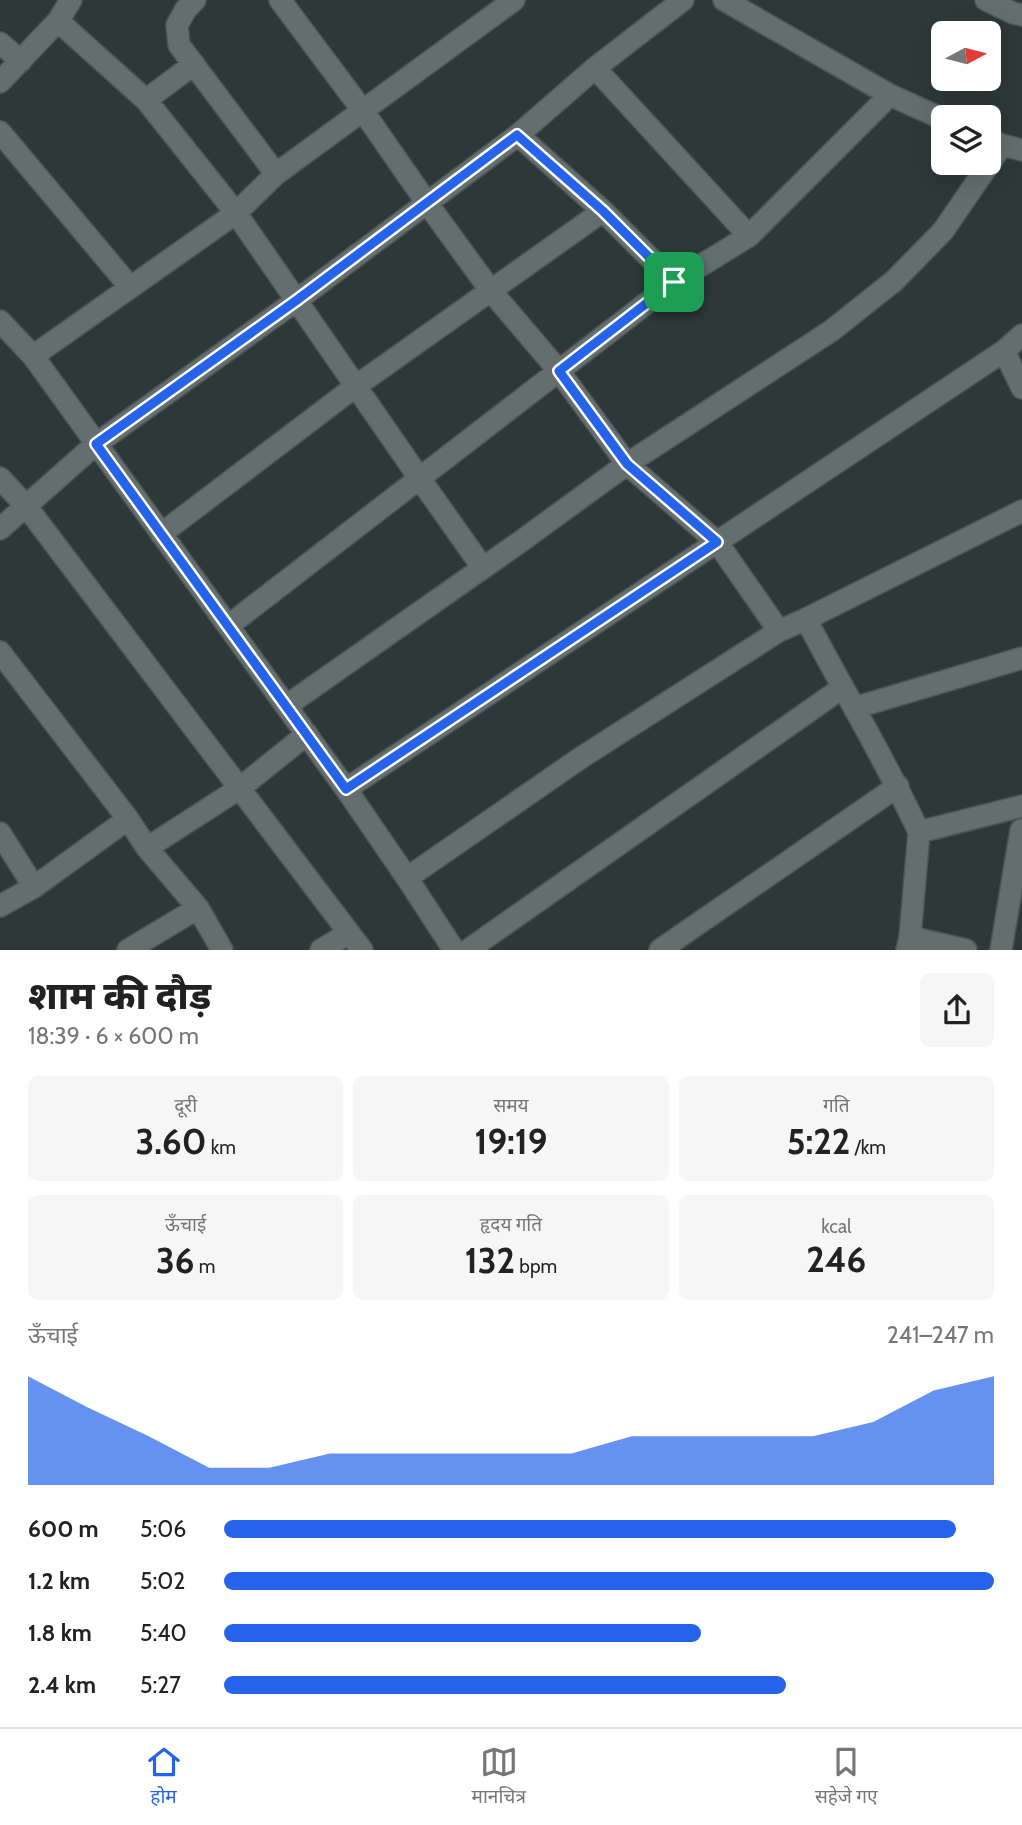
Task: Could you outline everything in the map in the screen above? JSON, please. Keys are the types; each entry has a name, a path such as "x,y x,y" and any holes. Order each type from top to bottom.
{"street":[{"path":"0,82 58,21 71,0"},
{"path":"195,0 177,25 179,45 276,174"},
{"path":"280,0 491,291 559,371 627,464 717,542 779,631"},
{"path":"33,356 236,213 276,174 514,0"},
{"path":"0,529 96,444 297,300 517,135 595,68 683,0"},
{"path":"724,0 890,95 931,114"},
{"path":"986,0 1022,15"},
{"path":"58,21 146,100 236,213 483,568"},
{"path":"0,43 21,61"},
{"path":"146,100 194,64"},
{"path":"595,68 749,236"},
{"path":"228,626 674,282 749,236 890,95"},
{"path":"0,132 130,287"},
{"path":"517,135 603,211 674,282"},
{"path":"286,706 627,464 831,331 894,281 943,232 1004,144"},
{"path":"161,534 356,386 603,211"},
{"path":"0,321 33,356 307,734 454,950"},
{"path":"346,789 1004,351 1022,335"},
{"path":"1004,351 1022,388"},
{"path":"0,478 26,506 355,942 321,950"},
{"path":"407,878 582,757 779,631 1022,511"},
{"path":"806,619 898,786 919,832 908,944 966,950"},
{"path":"0,652 128,819 147,848 198,908 222,950"},
{"path":"854,708 1022,658"},
{"path":"468,950 842,688"},
{"path":"147,848 240,788 307,734"},
{"path":"660,950 898,786"},
{"path":"919,832 1022,806"},
{"path":"0,906 34,887 128,819"},
{"path":"1001,950 1022,819"},
{"path":"0,833 34,887"},
{"path":"128,950 198,908"}],"route":[{"path":"517,135 603,211 674,282 559,371 627,464 717,542 346,789 96,444 297,300 517,135"}]}
